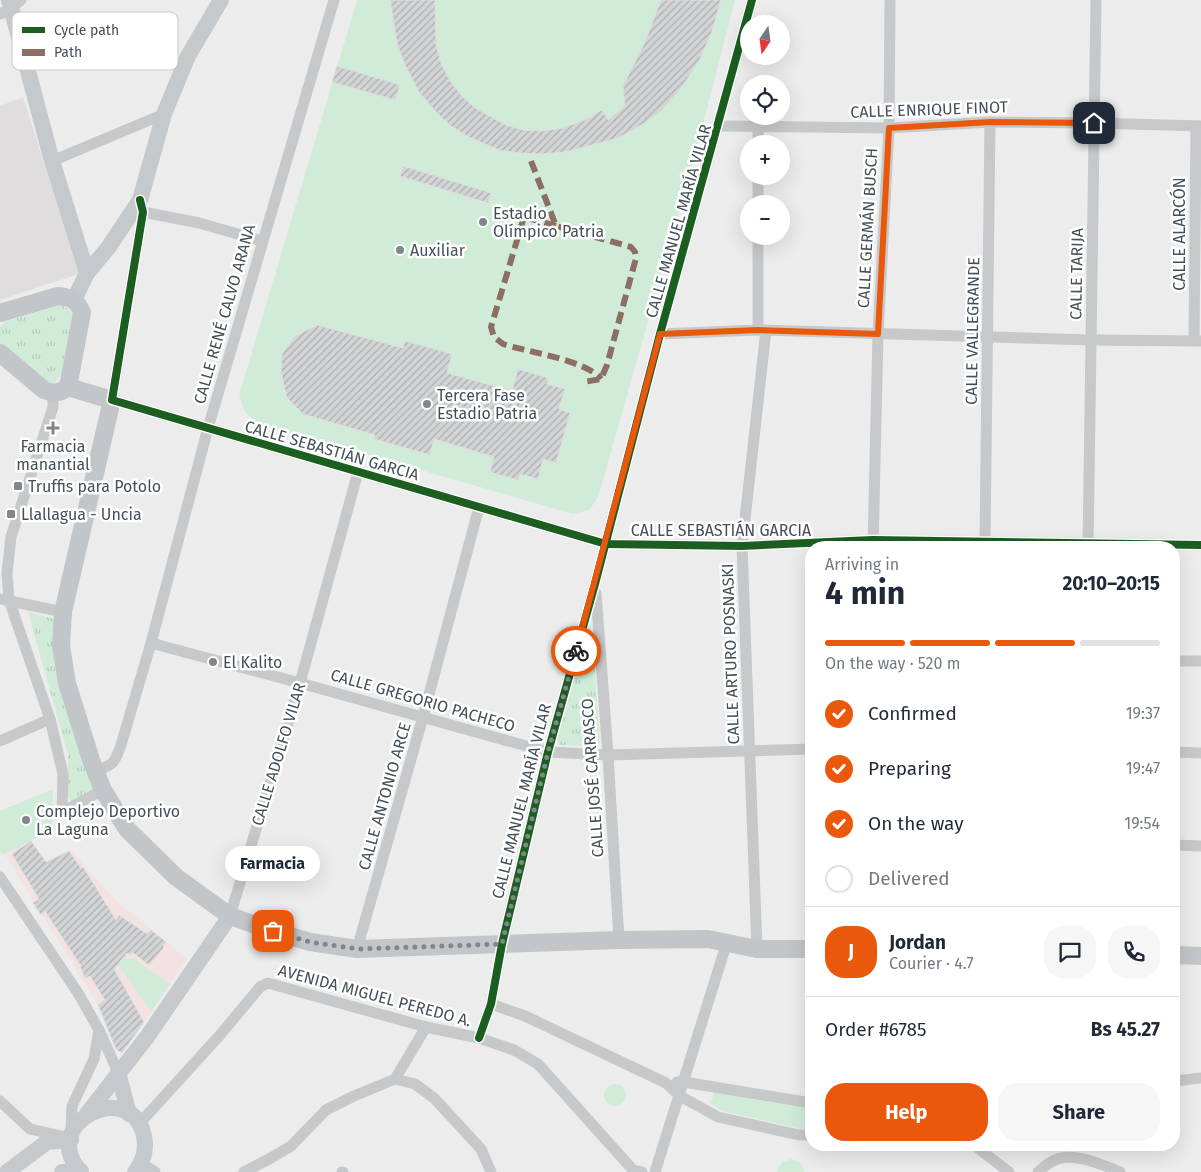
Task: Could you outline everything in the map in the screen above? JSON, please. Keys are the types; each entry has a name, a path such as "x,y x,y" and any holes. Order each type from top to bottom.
{"main road":[{"path":"74,300 87,273 142,206 164,114 188,56 221,0"},
{"path":"28,70 52,161 87,273"},
{"path":"0,313 58,296 67,296 80,305 82,313 60,390"},
{"name":"CALLE SEBASTIÁN GARCIA","path":"0,353 44,390 60,390 112,400"},
{"path":"112,400 63,612 61,646 67,682 103,790 127,830 176,876 230,916 310,942 358,949 619,940 708,939 757,948 805,949"},
{"name":"CALLE ADOLFO VILAR","path":"71,1138 78,1123 147,1037 230,916"},
{"path":"1180,955 1201,956"},
{"path":"118,1072 134,1119 144,1134 146,1144 144,1169"},
{"path":"87,1114 104,1108 112,1108 134,1119"},
{"path":"7,1172 47,1142 71,1138 71,1157 74,1165 81,1172"},
{"path":"62,1172 81,1172"}],"street":[{"name":"CALLE RENÉ CALVO ARANA","path":"96,771 110,766 115,761 151,643 208,428 334,0"},
{"name":"CALLE MANUEL MARÍA VILAR","path":"479,1038 492,1004 502,944 548,752 606,544 660,334 719,126 752,0"},
{"name":"CALLE GERMÁN BUSCH","path":"873,541 878,334 889,128 890,0"},
{"name":"CALLE TARIJA","path":"1088,541 1096,0"},
{"path":"52,161 164,114"},
{"name":"CALLE ENRIQUE FINOT","path":"719,126 758,128 889,128 990,122 1199,126"},
{"name":"CALLE VALLEGRANDE","path":"985,541 990,122"},
{"name":"CALLE ALARCÓN","path":"1198,341 1199,126"},
{"path":"758,128 758,135"},
{"path":"112,400 142,206 262,241"},
{"name":"CALLE ARTURO POSNASKI","path":"757,948 742,546 762,330 758,245"},
{"path":"660,334 762,330 988,338 1198,341"},
{"path":"60,390 10,537 4,599 50,719 63,774 62,812 103,790"},
{"name":"CALLE SEBASTIÁN GARCIA","path":"112,400 606,544 805,545"},
{"name":"CALLE ADOLFO VILAR","path":"230,916 300,683 358,472"},
{"name":"CALLE ANTONIO ARCE","path":"358,949 479,507"},
{"name":"CALLE SEBASTIÁN GARCIA","path":"1180,546 1201,546"},
{"name":"CALLE JOSÉ CARRASCO","path":"595,584 619,940"},
{"path":"4,599 63,612"},
{"name":"CALLE GREGORIO PACHECO","path":"151,643 423,716 548,752 608,755 805,749"},
{"path":"1180,661 1201,661"},
{"path":"0,741 50,719"},
{"path":"1180,752 1201,753"},
{"path":"1180,845 1201,846"},
{"path":"0,877 78,992 99,1030 118,1072"},
{"path":"655,1172 727,942"},
{"name":"AVENIDA MIGUEL PEREDO A.","path":"134,1119 220,1035 260,987 268,983 426,1027 479,1038 514,1050 538,1064 633,1170 642,1172"},
{"path":"492,1004 525,1016 666,1083 680,1096 718,1117 805,1136"},
{"path":"395,1080 426,1027"},
{"path":"0,1101 30,1129 71,1138 72,1106 94,1059 99,1030"},
{"path":"1180,1080 1201,1078"},
{"path":"244,1172 291,1146 326,1110 354,1096 395,1080 414,1084 434,1098 481,1149 491,1172"},
{"path":"666,1083 684,1082 805,1102"},
{"path":"982,1151 1009,1172"},
{"path":"1038,1172 1052,1161 1069,1157 1097,1162 1120,1172"}],"shaded area":[{"path":"23,97 79,274 0,300 0,106"},
{"path":"30,839 46,862 71,850 115,900 187,959 122,1054 115,1048 98,1005 4,853"}],"green space":[{"name":"Estadio Olímpico Patria","path":"357,0 735,0 697,148 598,498 589,510 573,514 255,422 244,410 239,395"},
{"path":"60,305 73,313 75,319 62,373 55,383 49,384 0,346 0,327 4,322"},
{"path":"28,612 55,619 94,791 71,801 68,797 68,755"},
{"path":"584,647 593,647 600,742 594,747 560,745 557,740"},
{"name":"Complejo Deportivo La Laguna","path":"53,789 52,830 2,855 0,851 0,811"},
{"path":"124,957 129,961 132,957 170,984 151,1011 118,965"},
{"path":"615,1084 625,1091 626,1095 619,1105 615,1106 605,1099 604,1095 611,1085"},
{"path":"715,1092 805,1107 805,1129 722,1111 710,1103"},
{"path":"791,1159 800,1162 805,1172 776,1172 782,1162"}],"building":[{"path":"390,0 435,0 436,45 441,63 450,81 462,96 475,108 506,125 523,130 542,131 563,128 585,120 602,110 608,120 625,106 623,86 644,44 661,0 721,0 712,31 700,59 682,87 662,110 643,124 618,138 565,152 541,154 499,150 469,137 451,126 437,113 419,92 405,65 397,43"},
{"path":"337,66 400,85 395,100 332,82"},
{"path":"403,166 491,193 488,203 400,176"},
{"name":"Tercera Fase Estadio Patria","path":"317,325 403,348 405,341 452,354 447,373 512,391 518,369 548,378 547,384 565,389 559,409 570,413 556,463 543,459 538,479 520,474 518,480 490,472 494,457 434,439 430,455 374,439 375,435 303,414 287,398 281,373 282,354 295,336"},
{"path":"31,841 46,862 69,851 81,868 83,867 116,920 119,915 147,934 151,930 166,942 149,965 132,952 130,955 127,953 114,969 144,1022 122,1053 116,1049 98,1005 105,1000 90,976 85,978 81,966 45,911 41,915 33,903 39,899 12,854"}],"marked path":[{"path":"531,161 556,226 631,247 635,252 636,258 607,365 601,379 584,382"},
{"path":"556,226 524,217 491,327 494,337 503,344 570,362 593,372 601,379"}],"cycle path":[{"path":"479,1038 491,1004 502,944 548,752 752,0"},
{"path":"140,200 143,212 112,400 606,544 742,546 805,543"},
{"path":"851,541 939,541"},
{"path":"1180,545 1201,545"}],"way so far":[{"path":"273,931 310,942 358,949 502,944 548,752 576,651"}],"place":[{"name":"Estadio Olímpico Patria","path":"483,222"},
{"name":"Auxiliar","path":"400,250"},
{"name":"Tercera Fase Estadio Patria","path":"427,404"},
{"name":"Farmacia manantial","path":"53,428"},
{"name":"Truffis para Potolo","path":"18,486"},
{"name":"Llallagua - Uncia","path":"11,514"},
{"name":"El Kalito","path":"213,662"},
{"name":"Complejo Deportivo La Laguna","path":"26,820"},
{"name":"Farmacia","path":"273,931"}],"route":[{"path":"576,651 606,544 660,334 758,330 878,334 889,128 990,122 1094,123"}]}
